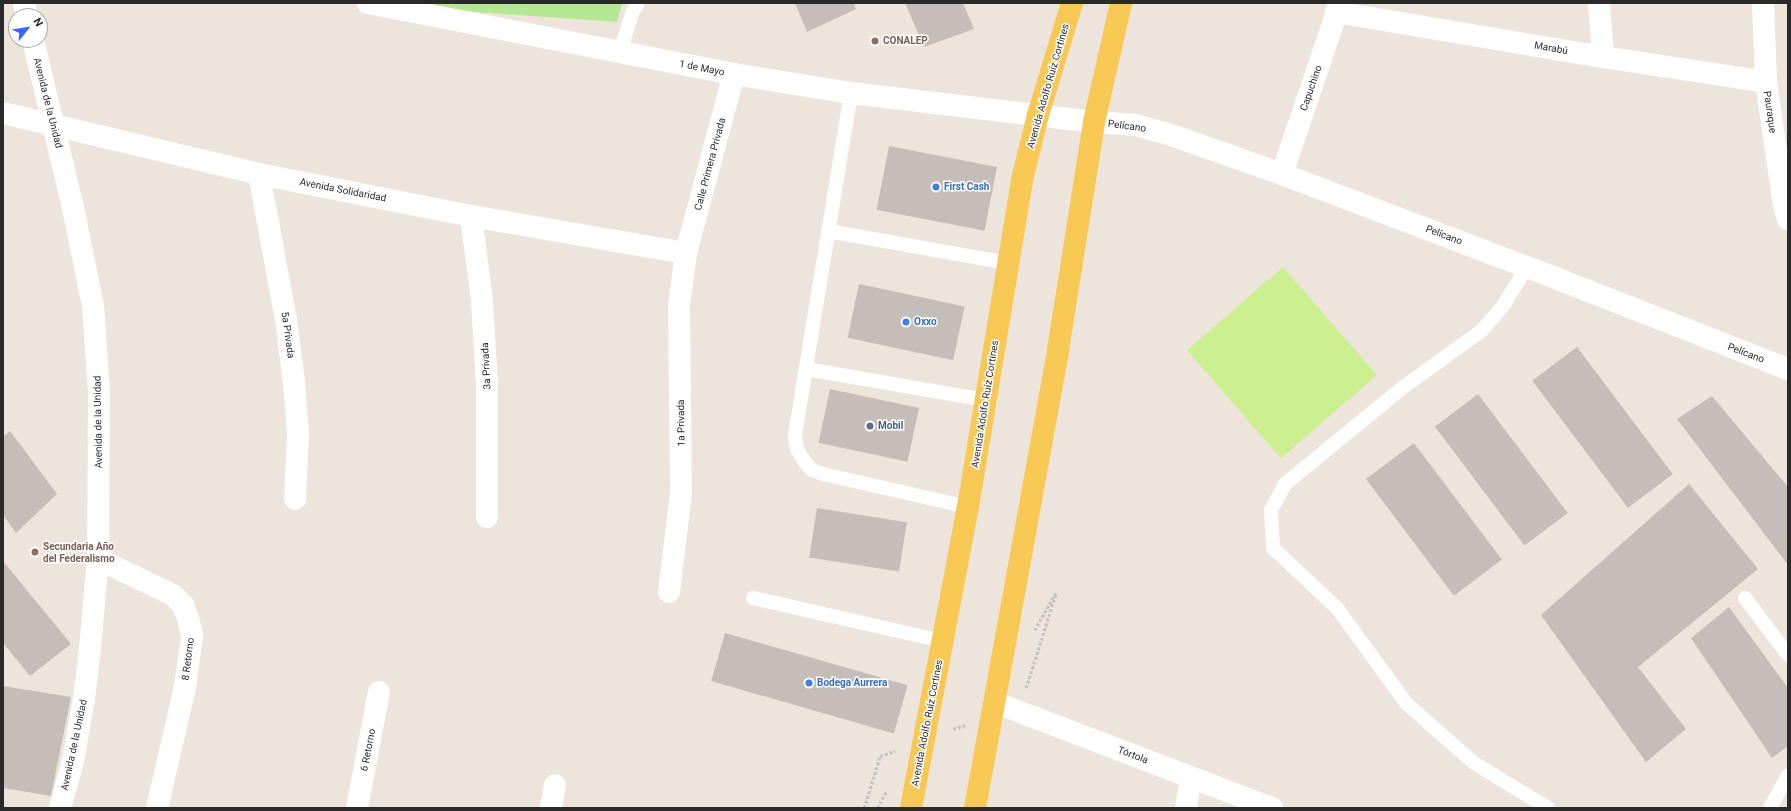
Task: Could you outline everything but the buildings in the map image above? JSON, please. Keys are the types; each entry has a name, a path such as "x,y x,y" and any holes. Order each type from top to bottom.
{"main road":[{"name":"Avenida Adolfo Ruíz Cortines","path":"911,808 968,507 1024,176 1038,115 1072,3"},
{"path":"975,808 1058,350 1094,122 1121,3"}],"street":[{"name":"1 de Mayo","path":"368,3 734,74 851,93 1038,115"},
{"path":"1599,3 1603,57"},
{"name":"Pauraque","path":"1763,3 1766,82 1784,205 1788,219"},
{"name":"Marabú","path":"1338,8 1603,57 1766,82"},
{"name":"Capuchino","path":"1282,174 1338,8"},
{"name":"Avenida de la Unidad","path":"35,48 73,208 93,306 99,391 98,559 84,699 73,761 60,808"},
{"name":"Calle Primera Privada","path":"686,253 734,74"},
{"name":"Avenida Solidaridad","path":"3,113 259,174 471,216 686,253"},
{"name":"Pelícano","path":"1038,115 1094,122 1136,125 1174,136 1282,174 1527,267 1788,369"},
{"name":"5a Privada","path":"259,174 286,319 294,383 298,433 295,499"},
{"name":"3a Privada","path":"471,216 482,301 487,384 487,518"},
{"name":"1a Privada","path":"669,592 682,493 679,305 686,253"},
{"name":"8 Retorno","path":"98,559 173,595 183,605 188,618 192,636 185,687 157,808"},
{"name":"6 Retorno","path":"357,808 380,692"},
{"name":"Tórtola","path":"994,702 1272,808"},
{"path":"1186,808 1191,777"},
{"path":"551,808 555,786"}],"lane":[{"path":"620,52 633,11 638,3"},
{"path":"851,93 795,436 797,449 804,461 812,470 842,479 968,507"},
{"path":"828,231 1008,264"},
{"path":"1527,267 1503,306 1481,331 1401,389 1285,484 1271,510 1273,548 1337,608 1406,703 1474,763 1548,808"},
{"path":"806,369 986,400"},
{"path":"753,598 942,641"},
{"path":"1745,598 1788,655"},
{"path":"1770,808 1788,776"}],"path":[{"path":"864,808 880,756"}],"green space":[{"path":"390,3 622,3 617,22 405,7"},
{"path":"1283,267 1377,375 1281,458 1187,350"}],"place":[{"name":"CONALEP","path":"875,41"},
{"name":"First Cash","path":"936,187"},
{"name":"Oxxo","path":"906,322"},
{"name":"Mobil","path":"870,426"},
{"name":"Secundaria Año del Federalismo","path":"35,552"},
{"name":"Bodega Aurrera","path":"809,683"}]}
